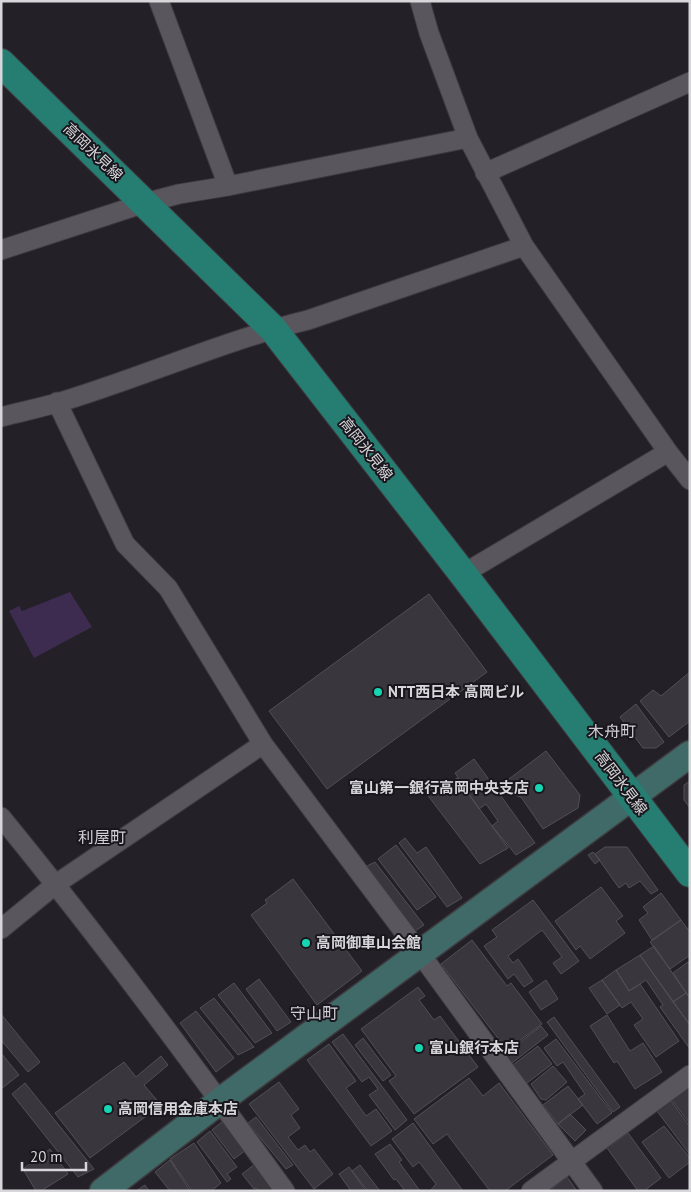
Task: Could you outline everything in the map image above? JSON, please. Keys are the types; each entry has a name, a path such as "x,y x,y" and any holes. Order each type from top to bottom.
{"main road":[{"name":"高岡氷見線","path":"1,63 273,329 690,872"}],"street":[{"path":"159,1 228,186"},
{"path":"420,1 429,33 468,138 524,246 668,452 690,480"},
{"path":"486,173 690,82"},
{"path":"1,250 145,203 179,194 468,138"},
{"path":"1,417 57,402 273,329 308,320 524,246"},
{"path":"57,402 125,544 168,588 263,744 419,952 593,1191"},
{"path":"463,574 668,452"},
{"path":"1,929 56,884 263,744"},
{"path":"103,1191 419,952 690,754"},
{"path":"1,817 56,884 220,1101 285,1191"},
{"path":"531,1191 690,1075"}],"shaded area":[{"path":"70,592 92,627 34,658 9,611 19,606 22,611"}],"building":[{"name":"NTT西日本 高岡ビル","path":"429,594 487,672 327,789 269,711"},
{"path":"690,672 690,721 669,737 640,701 653,690 661,696"},
{"path":"636,704 664,742 656,748 643,748 620,717"},
{"name":"富山第一銀行高岡中央支店","path":"546,751 580,795 578,808 543,829 521,797 514,795 511,791 507,793 501,785"},
{"path":"474,759 535,843 516,855 492,826 498,821 486,804 479,809 455,773"},
{"path":"457,778 508,848 480,864 426,793 445,779 449,784"},
{"path":"690,781 690,808 684,800 684,785"},
{"path":"405,838 417,853 426,847 462,898 447,907 399,843"},
{"path":"396,845 436,897 417,910 378,859"},
{"path":"605,847 627,847 658,890 651,894 640,881 629,888 626,883 619,888 595,854"},
{"path":"593,852 600,860 595,864 588,855"},
{"path":"375,862 424,925 415,931 367,866"},
{"name":"高岡御車山会館","path":"293,879 362,971 317,1005 251,915 267,903 265,900"},
{"path":"601,887 623,916 616,921 625,933 590,959 580,946 576,950 555,921"},
{"path":"661,893 681,920 652,940 639,920 648,913 643,907"},
{"path":"533,900 579,961 561,974 553,963 562,957 542,930 508,956 513,963 518,959 533,981 524,987 514,974 508,979 484,946 497,937 492,930"},
{"path":"681,920 690,932 690,955 670,969 650,942"},
{"path":"472,940 507,986 511,983 542,1024 507,1050 441,964"},
{"path":"654,946 686,993 673,1002 640,955"},
{"path":"640,955 690,1025 690,1049 660,1007 663,1005 646,980 629,991 616,970"},
{"path":"688,962 690,965 690,998 673,973"},
{"path":"616,970 629,991 640,984 679,1041 656,1057 634,1025 643,1019 631,1002 622,1008 602,980"},
{"path":"259,979 291,1022 277,1031 246,989"},
{"path":"546,980 558,999 541,1010 529,992"},
{"path":"602,980 620,1005 607,1014 589,988"},
{"path":"234,983 272,1033 255,1043 218,995"},
{"name":"富山銀行本店","path":"418,987 425,996 419,1000 434,1020 440,1016 478,1067 414,1114 389,1081 396,1076 361,1029"},
{"path":"686,993 690,998 690,1025 673,1002"},
{"path":"214,998 254,1047 238,1055 200,1008"},
{"path":"196,1011 234,1058 216,1072 180,1023"},
{"path":"1,1014 40,1062 28,1072 1,1040"},
{"path":"607,1015 630,1051 643,1043 662,1072 635,1089 617,1061 614,1063 590,1026"},
{"path":"554,1017 620,1107 613,1112 547,1022"},
{"path":"541,1026 548,1035 512,1063 505,1054"},
{"path":"343,1034 407,1120 395,1130 369,1095 378,1089 369,1077 362,1082 332,1042"},
{"path":"363,1038 391,1075 383,1081 355,1045"},
{"path":"556,1039 612,1113 597,1124 578,1099 585,1094 563,1062 557,1066 544,1048"},
{"path":"329,1044 356,1081 346,1088 366,1116 376,1109 392,1131 371,1146 307,1060"},
{"path":"538,1046 552,1064 527,1083 513,1065"},
{"path":"1,1053 19,1075 1,1089"},
{"name":"高岡信用金庫本店","path":"161,1056 168,1065 144,1085 161,1105 90,1158 55,1113 124,1062 136,1077"},
{"path":"553,1066 567,1082 546,1100 541,1099 531,1084"},
{"path":"469,1078 483,1096 499,1083 553,1155 505,1191 490,1191 447,1134 433,1144 414,1119"},
{"path":"279,1082 299,1109 291,1115 300,1128 288,1137 298,1150 305,1145 310,1152 314,1149 333,1174 314,1189 249,1104"},
{"path":"25,1083 94,1169 78,1177 12,1094"},
{"path":"568,1086 583,1105 558,1124 543,1105"},
{"path":"690,1087 690,1124 672,1100"},
{"path":"671,1101 690,1127 690,1155 657,1111"},
{"path":"570,1114 586,1130 575,1141 558,1124"},
{"path":"256,1117 293,1165 286,1169 248,1123"},
{"path":"224,1120 246,1150 234,1159 212,1130"},
{"path":"413,1123 463,1191 430,1191 436,1184 419,1162 413,1167 392,1139"},
{"path":"664,1126 690,1158 690,1162 669,1178 642,1142"},
{"path":"210,1131 237,1167 227,1174 231,1179 227,1182 197,1142"},
{"path":"628,1133 661,1178 644,1191 638,1191 607,1148"},
{"path":"194,1143 221,1183 211,1191 192,1191 170,1159"},
{"path":"390,1144 402,1160 399,1162 420,1191 405,1191 396,1179 394,1180 375,1154"},
{"path":"50,1149 68,1174 41,1191 36,1191 23,1169"},
{"path":"170,1160 190,1191 170,1191 155,1172"},
{"path":"255,1164 275,1191 258,1191 256,1188 254,1189 242,1174"},
{"path":"360,1165 380,1191 368,1191 352,1171"},
{"path":"349,1167 366,1191 351,1191 339,1174"},
{"path":"567,1177 577,1191 549,1191"},
{"path":"145,1185 149,1191 136,1191"}],"place":[{"name":"NTT西日本 高岡ビル","path":"378,692"},
{"name":"富山第一銀行高岡中央支店","path":"539,788"},
{"name":"高岡御車山会館","path":"306,943"},
{"name":"富山銀行本店","path":"419,1048"},
{"name":"高岡信用金庫本店","path":"108,1109"}],"district":[{"name":"木舟町","path":"612,731"},
{"name":"利屋町","path":"102,837"},
{"name":"守山町","path":"314,1013"}]}
